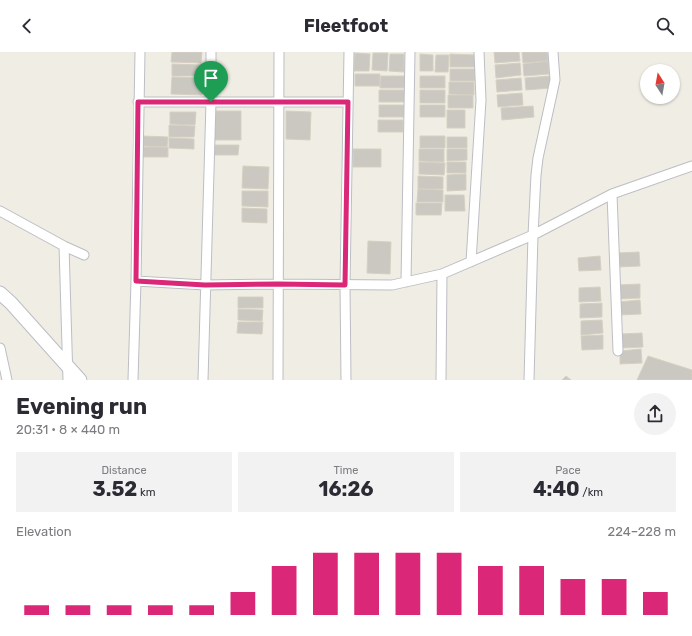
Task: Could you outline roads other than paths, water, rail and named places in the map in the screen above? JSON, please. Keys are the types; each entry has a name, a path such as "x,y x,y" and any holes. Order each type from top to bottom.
{"street":[{"path":"133,380 140,52"},
{"path":"203,380 211,102 211,52"},
{"path":"278,380 279,52"},
{"path":"346,380 345,285 349,52"},
{"path":"406,282 410,52"},
{"path":"471,262 481,100 479,52"},
{"path":"529,380 533,235 538,158 555,80 553,52"},
{"path":"138,102 348,102"},
{"path":"136,281 205,285 392,285 442,274 533,235 612,194 692,166"},
{"path":"612,194 618,351"},
{"path":"0,211 64,246 84,254"},
{"path":"64,246 68,380"},
{"path":"441,380 442,274"},
{"path":"0,293 6,304 80,380"},
{"path":"0,348 7,380"}]}
